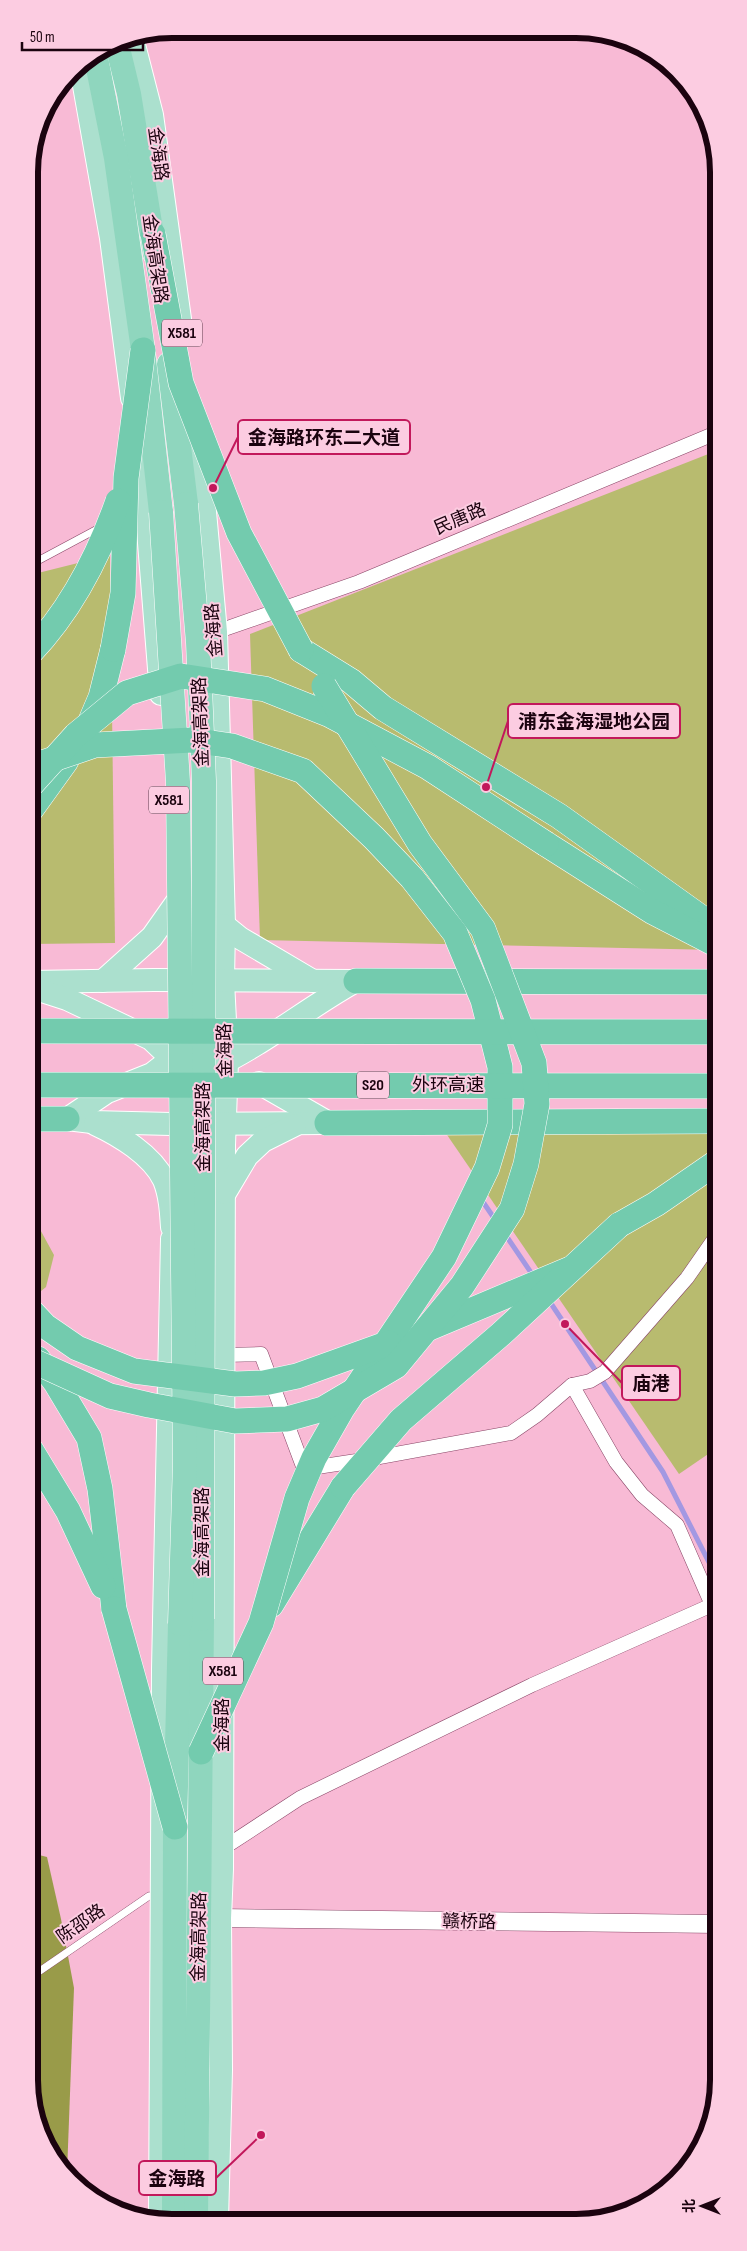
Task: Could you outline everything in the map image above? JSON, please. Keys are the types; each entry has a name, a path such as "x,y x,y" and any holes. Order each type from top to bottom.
{"highway":[{"name":"金海高架路","path":"118,49 129,94 153,234 186,504 198,642 204,781 201,1752 196,2214"},
{"name":"金海高架路","path":"96,61 116,158 143,350 161,512 178,782 185,1463 175,1827 174,2214"},
{"path":"38,1364 110,1396 234,1421 287,1419 322,1409 396,1366 462,1286 512,1209 526,1164 537,1104 534,1063 517,1015 482,929 420,844 314,667 301,650 238,533 181,383 153,234"},
{"path":"38,800 84,736 101,697 113,649 123,593 126,478 143,350"},
{"path":"38,644 75,592 105,540 126,478"},
{"path":"301,650 351,681 383,708 559,816 710,924"},
{"path":"38,777 76,735 127,693 181,676 265,689 330,715 428,767 654,912 710,942"},
{"path":"38,764 95,744 192,740 232,746 303,771 374,838 412,878 455,933 483,1000 500,1067 500,1125 487,1168 444,1257 342,1409 314,1458 297,1498 261,1623"},
{"path":"356,981 710,982"},
{"path":"38,1031 710,1032"},
{"name":"外环高速","path":"38,1085 710,1086"},
{"path":"38,1118 67,1119"},
{"path":"327,1123 710,1121"},
{"path":"201,1752 261,1623 297,1560 343,1487 401,1420 501,1334 619,1225 656,1204 709,1167"},
{"path":"38,1319 44,1326 77,1348 134,1371 234,1384 264,1383 306,1373 436,1326 570,1269"},
{"path":"38,1359 56,1383 89,1438 100,1489 107,1562 114,1609 175,1827"},
{"path":"38,1461 68,1510 114,1609"}],"main road":[{"name":"金海路","path":"134,44 152,115 203,490 216,632 224,925 223,981 227,1062 224,1194 222,1849 220,1918 221,2070 217,2214"},
{"name":"X581","path":"82,72 111,238 146,505 176,903 177,961 172,981 172,1226 163,1669 160,2213"},
{"path":"103,981 152,937 176,903"},
{"path":"224,925 240,938 314,981"},
{"path":"38,982 356,981"},
{"path":"172,1116 199,1075 227,1062 318,1002 356,981"},
{"path":"38,989 66,999 151,1039 172,1058 199,1075 225,1115"},
{"path":"173,1004 199,1038 227,1062 327,1123"},
{"path":"67,1119 107,1092 152,1074 199,1038 224,1008"},
{"path":"67,1119 92,1122 172,1116 225,1115 300,1123 327,1123"},
{"path":"92,1122 142,1152 163,1179 169,1198 172,1226"},
{"path":"224,1194 247,1156 263,1141 300,1123"}],"street":[{"name":"民唐路","path":"216,632 358,582 710,436"},
{"path":"224,1355 261,1354 304,1469 511,1433 537,1415 572,1385 590,1382 605,1372 687,1278 709,1246"},
{"path":"572,1385 616,1462 642,1495 676,1525 709,1590"},
{"path":"222,1849 300,1798 532,1685 709,1606"},
{"name":"赣桥路","path":"220,1918 709,1924"}],"lane":[{"path":"38,561 146,505"},
{"name":"陈邵路","path":"38,1972 149,1896"}],"green space":[{"path":"710,453 710,950 260,940 250,634"},
{"path":"110,555 115,943 38,944 38,573"},
{"path":"443,1129 710,1129 709,1453 679,1474"},
{"path":"38,1226 54,1255 46,1287 38,1294"}],"shaded area":[{"path":"38,1855 47,1857 74,1988 67,2164 48,2131 39,2097"}],"waterway":[{"path":"481,1199 496,1221"},
{"path":"505,1234 534,1277"},
{"path":"548,1299 663,1472 709,1563"}],"place":[{"name":"金海路环东二大道","path":"213,488"},
{"name":"浦东金海湿地公园","path":"486,787"},
{"name":"庙港","path":"565,1324"},
{"name":"金海路","path":"261,2135"}]}
